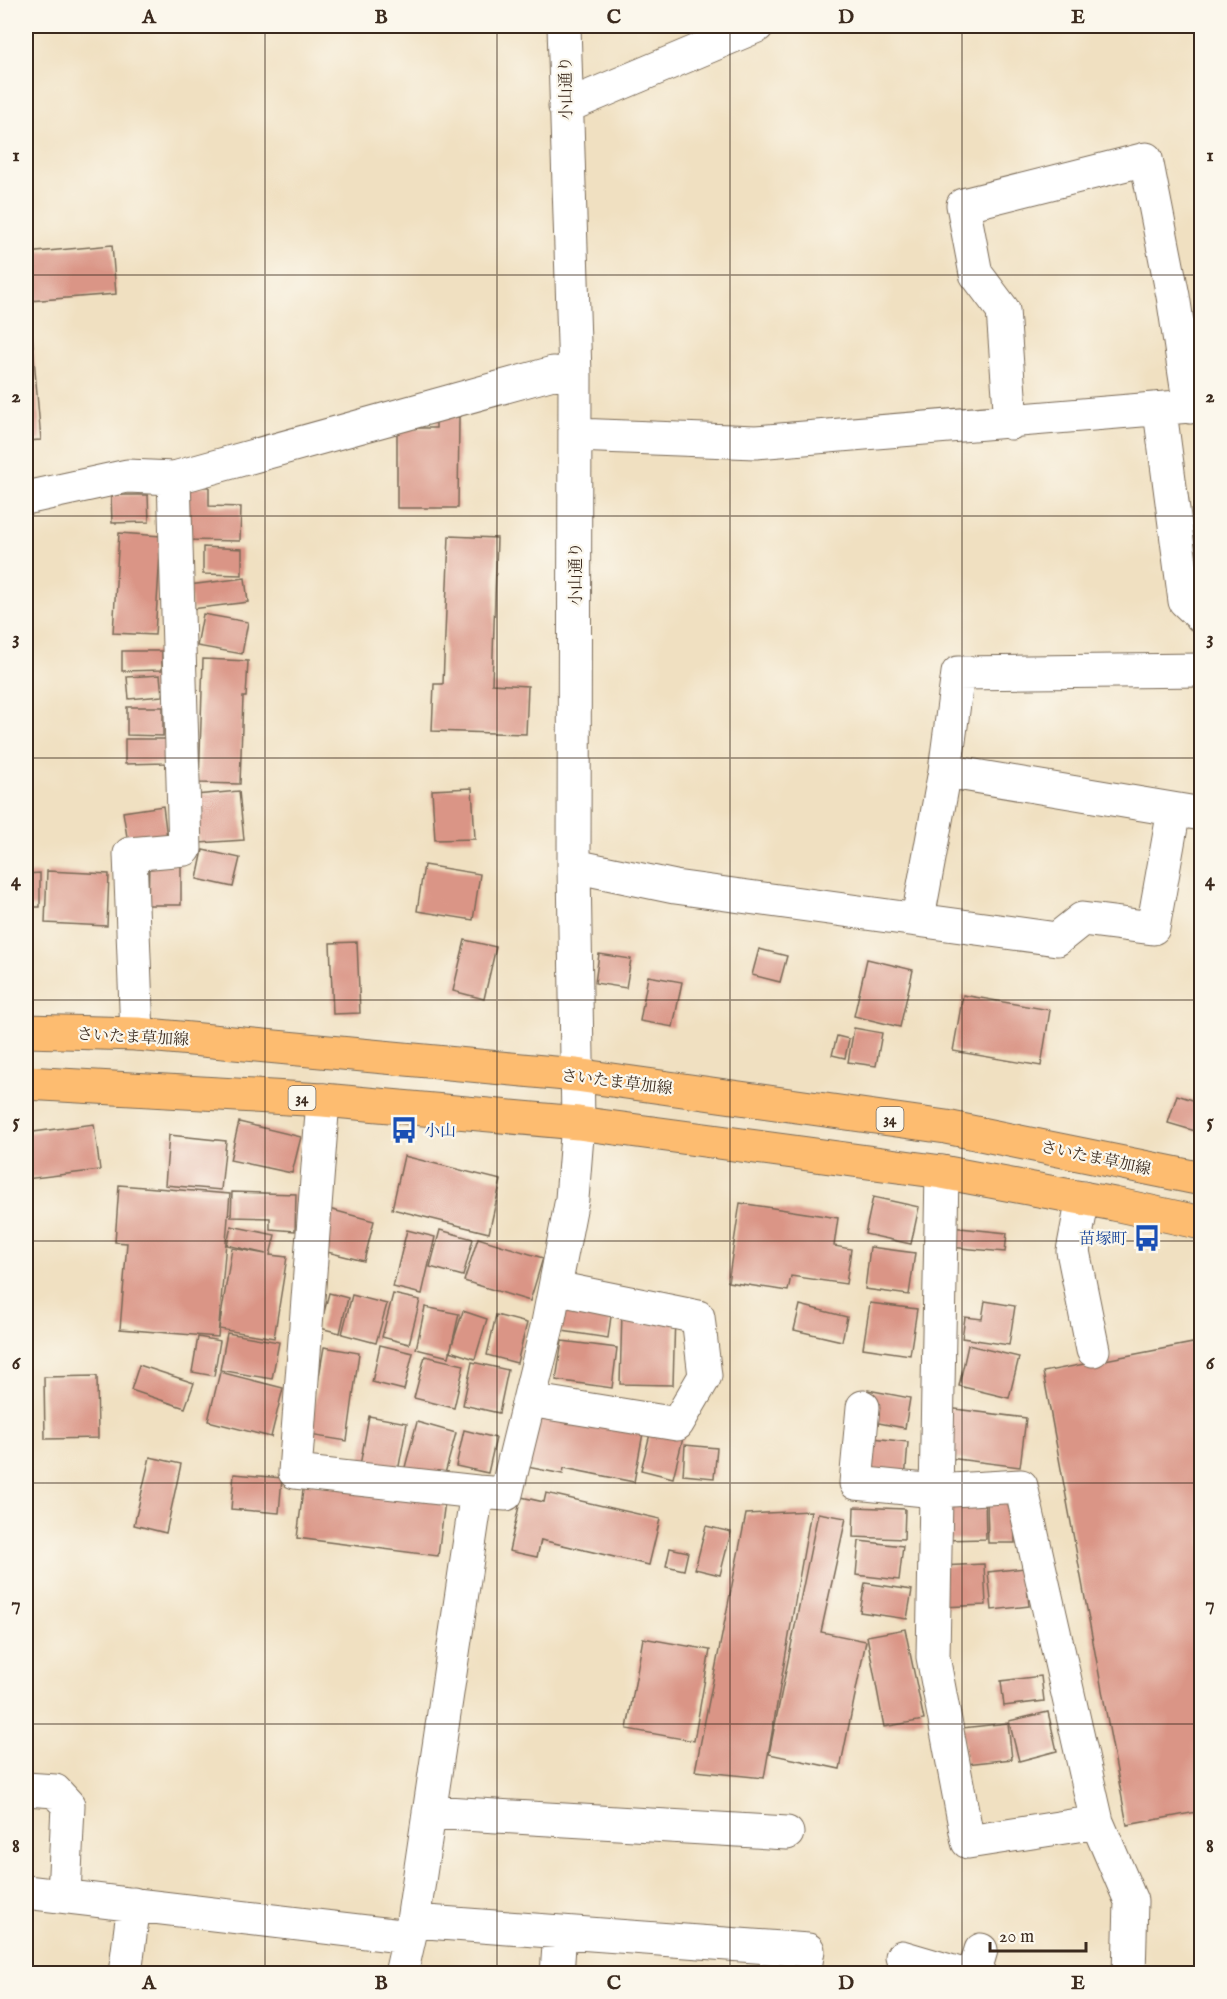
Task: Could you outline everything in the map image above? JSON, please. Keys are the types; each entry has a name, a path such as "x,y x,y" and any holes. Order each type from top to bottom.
{"main road":[{"name":"さいたま草加線","path":"26,1031 137,1034 576,1075 946,1127 1202,1179"},
{"name":"34","path":"26,1083 323,1100 578,1123 942,1172 1202,1223"}],"street":[{"name":"小山通り","path":"477,1492 506,1494 555,1288 572,1199 578,1123 574,866 575,375 564,26"},
{"path":"565,107 758,26"},
{"path":"1011,423 1003,310 976,274 963,205 1146,159 1173,296 1184,408 1185,601 1202,617"},
{"path":"26,498 127,476 174,478 553,373 575,375"},
{"path":"575,435 756,442 1184,408"},
{"path":"137,1034 130,854 185,849 174,478"},
{"path":"918,918 945,771 958,673 1202,670"},
{"path":"574,866 675,887 918,918 1058,939 1082,919 1153,928 1188,812 945,771"},
{"path":"323,1100 295,1472 477,1492 411,1929 401,1974"},
{"path":"942,1172 933,1657 968,1842 1097,1822"},
{"path":"1083,1198 1073,1251 1094,1350"},
{"path":"529,1401 677,1424 705,1376 698,1317 555,1288"},
{"path":"863,1407 856,1483 936,1491 1021,1486 1097,1822 1131,1901 1130,1974"},
{"path":"26,1789 56,1791 68,1805 64,1896"},
{"path":"429,1812 788,1833"},
{"path":"26,1892 411,1929 560,1932 808,1950 804,1974"},
{"path":"125,1974 134,1904"},
{"path":"557,1974 560,1932"},
{"path":"902,1957 972,1966"}],"building":[{"path":"112,245 116,294 29,301 41,440 26,441 26,253"},
{"path":"436,417 459,417 458,508 397,508 397,428 436,428"},
{"path":"188,486 209,487 209,506 241,507 240,541 186,540"},
{"path":"111,495 148,495 149,522 112,523"},
{"path":"119,533 161,536 155,635 113,633"},
{"path":"449,536 497,538 492,684 528,686 526,734 432,731 434,684 443,684"},
{"path":"203,547 242,549 242,575 203,574"},
{"path":"245,578 248,602 192,609 189,585"},
{"path":"203,614 248,622 242,654 197,646"},
{"path":"122,651 162,651 162,670 122,671"},
{"path":"203,659 248,661 246,697 243,697 240,784 199,783"},
{"path":"160,675 162,696 129,699 127,677"},
{"path":"127,707 163,707 163,736 127,735"},
{"path":"125,739 166,739 166,763 125,764"},
{"path":"472,788 475,839 435,840 432,790"},
{"path":"239,791 244,840 199,843 195,795"},
{"path":"163,806 167,838 128,843 123,812"},
{"path":"203,850 240,858 233,887 197,879"},
{"path":"149,864 181,865 181,905 148,905"},
{"path":"424,865 480,874 473,920 417,911"},
{"path":"47,871 109,874 107,926 45,923"},
{"path":"40,873 40,907 26,907 26,874"},
{"path":"465,940 496,947 484,999 453,991"},
{"path":"357,942 360,1013 333,1014 330,943"},
{"path":"759,949 787,956 780,982 752,975"},
{"path":"599,954 631,959 626,988 595,983"},
{"path":"867,959 913,970 900,1027 854,1016"},
{"path":"648,976 682,982 673,1027 640,1021"},
{"path":"963,995 1050,1010 1041,1066 953,1051"},
{"path":"854,1028 882,1033 876,1066 848,1062"},
{"path":"837,1036 849,1039 845,1058 832,1055"},
{"path":"1177,1095 1202,1103 1202,1133 1168,1123"},
{"path":"239,1122 301,1137 292,1173 230,1160"},
{"path":"94,1124 100,1170 26,1179 26,1133"},
{"path":"169,1135 226,1141 221,1190 165,1185"},
{"path":"404,1156 501,1180 489,1233 392,1209"},
{"path":"119,1185 230,1194 218,1337 120,1329 127,1243 115,1242"},
{"path":"232,1192 296,1194 295,1231 270,1229 270,1218 231,1217"},
{"path":"873,1197 919,1207 911,1244 865,1234"},
{"path":"740,1203 838,1218 834,1246 851,1249 846,1284 791,1276 788,1291 728,1282"},
{"path":"325,1208 374,1221 364,1261 315,1249"},
{"path":"231,1226 275,1235 270,1255 287,1257 274,1338 219,1329 232,1248 266,1254 227,1245"},
{"path":"950,1227 1007,1233 1005,1252 949,1247"},
{"path":"407,1230 435,1237 422,1294 393,1287"},
{"path":"440,1230 473,1239 463,1276 430,1267"},
{"path":"478,1238 543,1258 530,1301 464,1281"},
{"path":"870,1247 915,1253 909,1295 865,1289"},
{"path":"329,1293 348,1298 340,1333 320,1328"},
{"path":"393,1294 420,1300 409,1344 382,1337"},
{"path":"352,1295 387,1304 376,1343 342,1334"},
{"path":"985,1301 1015,1306 1009,1345 962,1338 965,1317 982,1319"},
{"path":"560,1302 612,1309 608,1338 556,1330"},
{"path":"870,1303 917,1309 910,1355 863,1348"},
{"path":"800,1305 847,1317 842,1341 794,1330"},
{"path":"425,1307 459,1314 449,1357 416,1349"},
{"path":"463,1311 487,1319 475,1359 450,1351"},
{"path":"622,1312 675,1314 673,1385 620,1384"},
{"path":"496,1315 527,1323 517,1363 487,1355"},
{"path":"227,1333 279,1342 272,1379 220,1370"},
{"path":"198,1337 220,1341 214,1376 192,1372"},
{"path":"562,1341 617,1348 612,1388 556,1380"},
{"path":"1193,1343 1202,1388 1202,1811 1127,1825 1043,1372"},
{"path":"380,1345 413,1353 404,1390 372,1382"},
{"path":"968,1345 1019,1357 1009,1398 959,1386"},
{"path":"324,1347 359,1353 347,1441 309,1435"},
{"path":"425,1356 464,1365 454,1408 414,1398"},
{"path":"472,1362 508,1370 499,1413 463,1405"},
{"path":"139,1365 194,1383 185,1408 131,1390"},
{"path":"220,1372 283,1388 271,1437 208,1421"},
{"path":"97,1376 98,1438 45,1439 44,1377"},
{"path":"868,1390 910,1398 905,1428 863,1420"},
{"path":"947,1408 1026,1418 1020,1467 941,1457"},
{"path":"533,1412 643,1433 634,1482 564,1468 563,1474 522,1466"},
{"path":"369,1416 407,1423 397,1477 359,1471"},
{"path":"417,1422 456,1433 443,1481 404,1471"},
{"path":"652,1426 684,1434 673,1478 641,1470"},
{"path":"464,1430 496,1438 488,1473 456,1466"},
{"path":"864,1437 908,1442 905,1481 860,1477"},
{"path":"685,1445 717,1448 714,1478 683,1475"},
{"path":"150,1457 181,1464 166,1533 134,1525"},
{"path":"234,1474 282,1478 279,1513 231,1509"},
{"path":"304,1482 445,1501 438,1556 297,1538"},
{"path":"546,1493 660,1519 649,1565 541,1540 537,1557 509,1551 521,1497 544,1502"},
{"path":"985,1495 986,1539 942,1540 940,1496"},
{"path":"987,1497 1014,1497 1015,1543 988,1543"},
{"path":"854,1507 905,1509 904,1539 853,1537"},
{"path":"811,1511 764,1778 695,1771 746,1514"},
{"path":"818,1513 846,1518 821,1632 866,1641 840,1769 769,1754"},
{"path":"706,1526 731,1532 720,1575 695,1569"},
{"path":"859,1541 903,1546 899,1580 856,1575"},
{"path":"670,1548 688,1552 684,1570 666,1566"},
{"path":"984,1564 986,1605 941,1607 939,1566"},
{"path":"1025,1568 1029,1606 992,1610 988,1572"},
{"path":"865,1583 912,1590 907,1619 860,1612"},
{"path":"905,1629 924,1720 884,1727 867,1636"},
{"path":"643,1638 710,1650 694,1741 627,1729"},
{"path":"1041,1676 1044,1701 1004,1706 1001,1681"},
{"path":"1048,1712 1057,1751 1019,1761 1009,1721"},
{"path":"1008,1723 1012,1759 966,1764 962,1728"}],"place":[{"name":"小山","path":"404,1130"},
{"name":"苗塚町","path":"1147,1238"}]}
